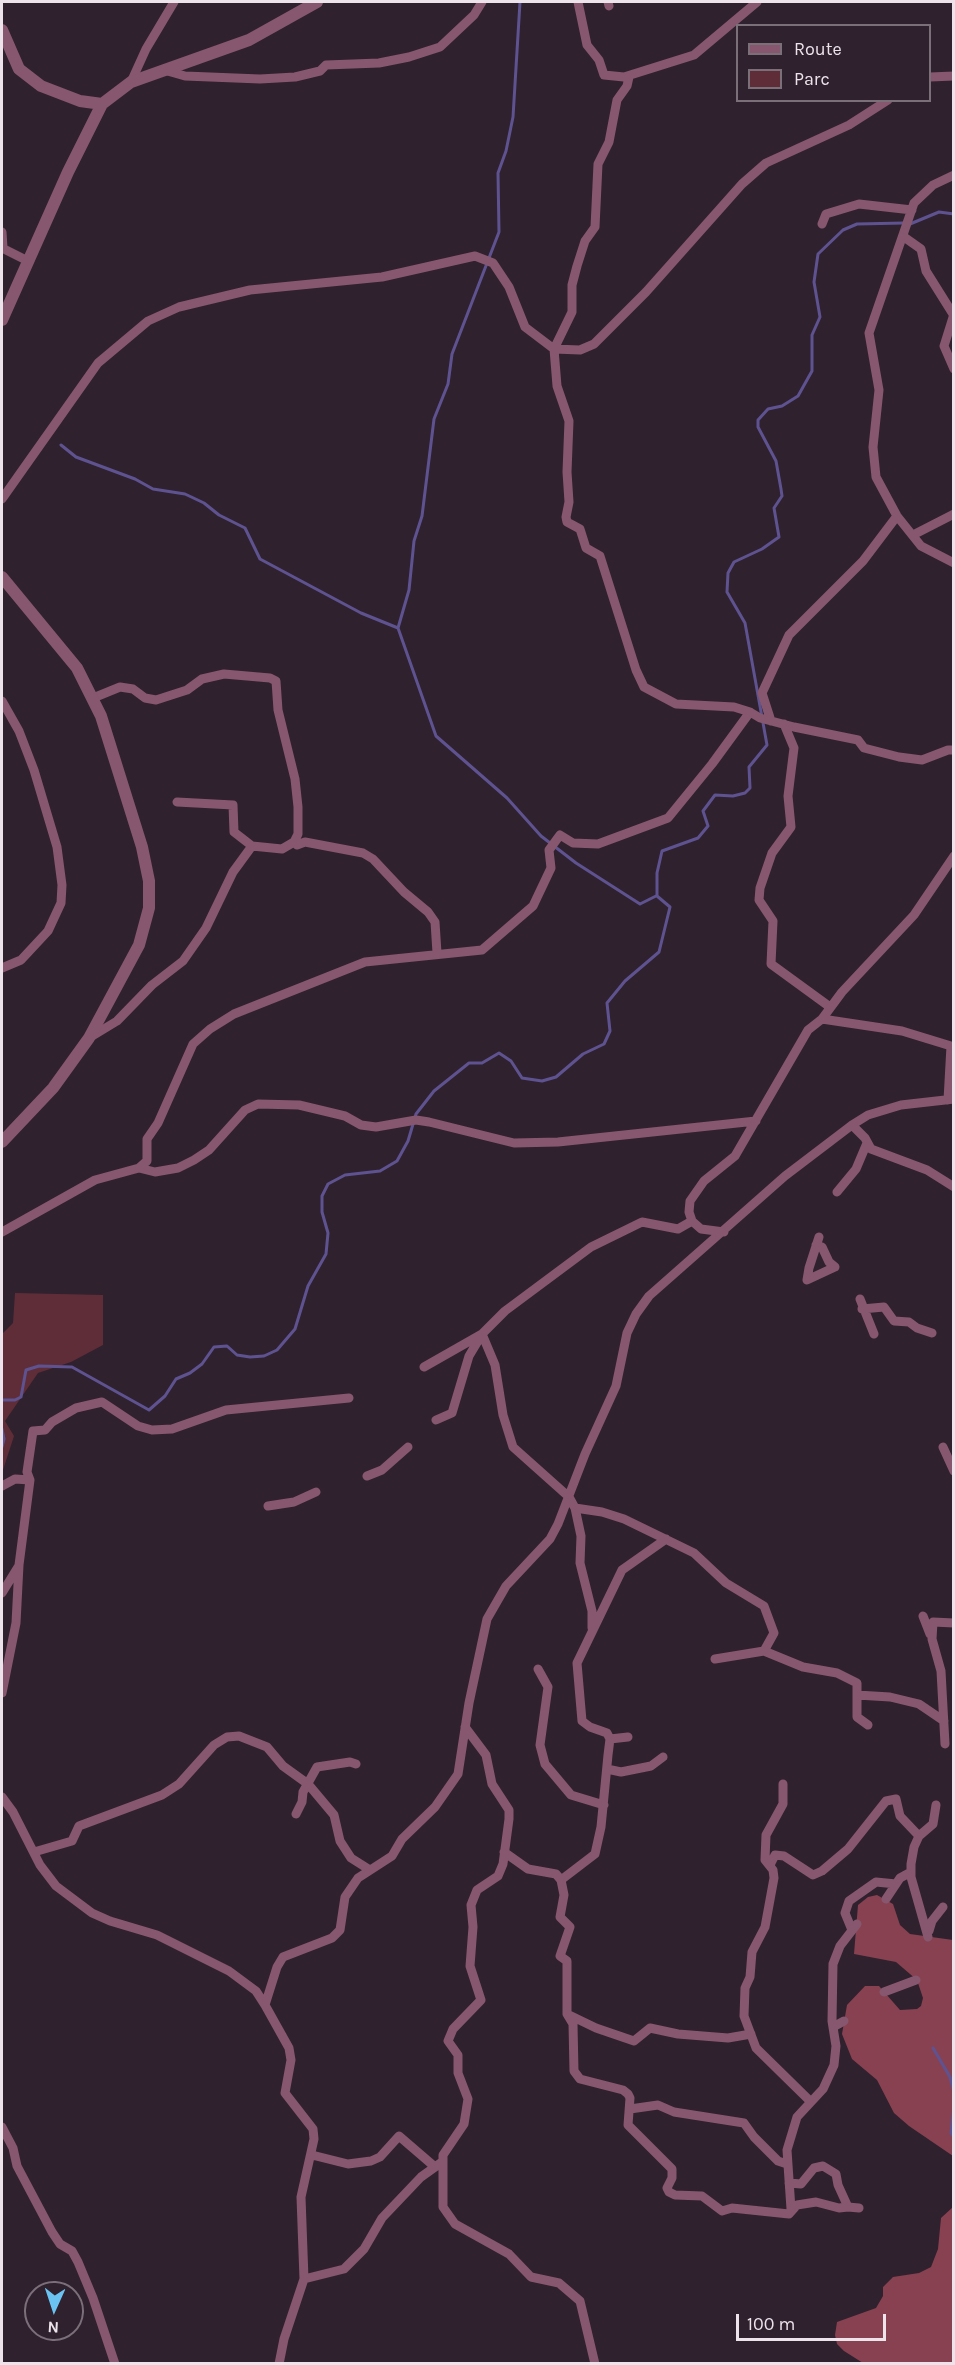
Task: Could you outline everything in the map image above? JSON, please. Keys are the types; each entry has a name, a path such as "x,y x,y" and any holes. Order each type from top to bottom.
{"street":[{"path":"131,82 146,49 174,2"},
{"path":"2,320 102,104 131,82 249,40 317,2"},
{"path":"164,70 184,76 272,79 295,77 320,71 326,65 379,63 409,57 441,47 474,15 482,2"},
{"path":"578,2 587,45 599,60 604,75 629,77 664,62 694,55 757,2"},
{"path":"2,30 4,46 19,69 41,86 80,101 102,104"},
{"path":"931,77 954,76"},
{"path":"629,77 627,86 617,100 609,142 598,164 595,227 585,241 577,266 572,285 572,312 554,349 557,386 569,421 567,522 580,529 586,548 600,556 636,670 644,687 676,704 734,707 771,721 858,740 864,747 899,757 922,760 954,750"},
{"path":"2,499 98,363 124,338 148,321 179,307 210,298 324,282 382,277 416,271 461,257 483,257 494,263 509,288 525,327 554,349 580,350 594,344 646,292 742,184 766,163 849,125 885,102"},
{"path":"954,175 921,195 911,212 869,333 879,390 873,464 876,477 897,516 913,535 933,554 954,563"},
{"path":"822,224 826,214 859,204 911,212"},
{"path":"2,232 2,248 28,261"},
{"path":"905,233 921,249 926,271 953,314 944,346 954,369"},
{"path":"913,535 954,514"},
{"path":"771,721 762,693 789,635 863,561 897,516"},
{"path":"2,577 77,668 93,698 101,716 142,847 149,881 149,908 140,945 89,1038 53,1088 2,1142"},
{"path":"93,698 120,687 133,689 145,698 156,700 187,690 202,679 224,674 270,678 276,681 285,743 295,779 298,834 294,842 282,849 252,846 234,832 232,805 177,802"},
{"path":"2,701 19,731 34,771 57,848 62,885 61,903 48,931 21,960 2,968"},
{"path":"2,1232 95,1180 139,1168 147,1161 147,1139 163,1113 193,1044 210,1029 234,1014 365,962 482,950 533,906 550,868 549,850 560,835 573,843 598,844 668,818 750,712"},
{"path":"784,724 794,748 788,796 791,827 772,853 760,888 759,900 773,921 771,964 830,1007"},
{"path":"294,842 297,845 314,843 363,854 374,859 404,892 428,912 435,922 437,953"},
{"path":"89,1038 117,1021 153,985 183,961 206,928 232,872 252,846"},
{"path":"724,1232 701,1228 692,1221 689,1212 690,1201 704,1181 735,1156 802,1039 914,915 954,856"},
{"path":"265,2005 269,1986 284,1957 332,1938 340,1930 345,1897 358,1878 392,1856 402,1839 435,1807 451,1787 461,1765 465,1727 481,1639 490,1611 506,1586 550,1539 616,1386 627,1333 636,1314 676,1270 724,1232 785,1176 852,1125 868,1115 900,1105 951,1099 947,1086 952,1069 952,1044 902,1031 822,1019"},
{"path":"139,1168 155,1172 186,1164 209,1150 245,1110 258,1104 299,1105 336,1113 361,1125 376,1127 416,1120 498,1137 514,1143 558,1142 756,1121"},
{"path":"852,1125 871,1149 927,1170 954,1186"},
{"path":"837,1192 856,1169 867,1143"},
{"path":"436,1420 452,1413 469,1356 482,1334 505,1311 591,1247 642,1222 678,1229 692,1221"},
{"path":"874,1334 861,1304 884,1307 894,1321 909,1322 916,1328 932,1333"},
{"path":"424,1367 482,1334"},
{"path":"482,1334 495,1365 502,1415 513,1447 569,1497 575,1508 580,1536 580,1563 592,1611 592,1633"},
{"path":"2,1693 16,1623 19,1565 30,1480 27,1472 33,1431 45,1430 52,1422 76,1408 102,1402 138,1426 152,1430 172,1429 226,1410 349,1398"},
{"path":"367,1476 382,1470 408,1447"},
{"path":"943,1448 953,1466"},
{"path":"2,1486 15,1479 30,1480"},
{"path":"268,1506 294,1502 316,1492"},
{"path":"575,1508 624,1519 694,1553 726,1583 764,1606 774,1633 764,1651"},
{"path":"561,1880 595,1854 604,1805 610,1739 607,1733 584,1723 581,1715 582,1687 577,1663 622,1570 666,1539"},
{"path":"2,1593 19,1565"},
{"path":"923,1616 941,1671 947,1739"},
{"path":"932,1639 933,1622 954,1623"},
{"path":"715,1659 764,1651 803,1667 837,1673 858,1683 857,1717 868,1725"},
{"path":"538,1669 548,1687 540,1745 545,1764 571,1795 604,1805"},
{"path":"857,1695 891,1697 919,1704 944,1721"},
{"path":"304,2279 344,2269 364,2249 382,2218 438,2165 443,2155 457,2139 464,2124 468,2099 458,2073 458,2055 448,2041 453,2029 481,2000 470,1966 472,1899 477,1890 498,1876 504,1852 509,1810 492,1784 486,1755 465,1727"},
{"path":"34,1852 72,1841 79,1826 141,1803 179,1784 214,1745 227,1737 239,1736 267,1747 283,1766 308,1784 334,1815 340,1841 351,1858 370,1870"},
{"path":"610,1739 628,1737"},
{"path":"607,1769 621,1772 651,1766 663,1757"},
{"path":"296,1814 317,1767 350,1762 356,1764"},
{"path":"783,1784 783,1804 766,1835 765,1860 770,1865 774,1878 767,1917 752,1952 750,1977 745,1988 744,2016 760,2053 810,2101"},
{"path":"2,1797 40,1865 56,1886 92,1913 110,1921 157,1935 229,1971 256,1991 289,2048 291,2061 285,2093 313,2129 312,2155 301,2197 304,2279 284,2339 279,2364"},
{"path":"770,1865 775,1855 784,1856 813,1875 822,1871 848,1849 882,1799 896,1799 900,1816 919,1836"},
{"path":"936,1805 933,1824 919,1836 914,1847 911,1872 928,1937 932,1921 943,1907"},
{"path":"933,1824 944,1829"},
{"path":"504,1852 528,1869 556,1874 561,1880 564,1895 560,1917 570,1927 560,1956 567,1961 567,2014 573,2024 574,2071 580,2079 623,2090 630,2098 628,2125 672,2169 667,2188 669,2192 675,2195 702,2196 722,2211 732,2208 789,2214 791,2209 787,2150 792,2131 797,2117 823,2089 834,2066 836,2046 833,2027 833,1964 840,1946 855,1927 845,1913 849,1901 876,1882 896,1884"},
{"path":"886,1899 896,1884 911,1872"},
{"path":"884,1992 916,1980"},
{"path":"567,2014 596,2028 634,2041 650,2028 678,2034 728,2038 751,2034"},
{"path":"833,2027 844,2021"},
{"path":"630,2109 658,2105 675,2112 744,2123 754,2137 778,2161 787,2164"},
{"path":"2,2127 13,2148 17,2166 52,2232 60,2244 72,2251 78,2262 93,2298 115,2364"},
{"path":"312,2155 348,2164 371,2161 380,2157 399,2136 438,2165 443,2207 447,2215 466,2231 509,2254 531,2277 559,2283 580,2301 595,2364"},
{"path":"789,2183 801,2184 814,2168 823,2166 836,2174 838,2185 848,2207"},
{"path":"791,2209 816,2202 839,2208 859,2208"}],"green space":[{"path":"15,1293 103,1295 103,1345 71,1362 38,1373 5,1421 14,1436 2,1473 2,1334 13,1323"}],"shaded area":[{"path":"877,1895 893,1904 900,1925 910,1934 953,1940 953,2156 894,2113 877,2080 852,2059 842,2034 847,2005 865,1986 879,1986 900,2010 917,2009 921,2006 923,1998 917,1980 896,1962 854,1954 858,1905 868,1897"},
{"path":"953,2207 953,2363 863,2363 844,2351 837,2344 835,2335 837,2322 876,2308 883,2296 883,2287 893,2277 919,2273 931,2267 938,2249 941,2218"}],"waterway":[{"path":"520,2 513,117 506,151 498,173 499,232 452,354 448,384 434,419 422,516 414,541 409,590 398,628 436,736 507,798 541,836 576,863 640,904 656,896"},
{"path":"910,224 939,212 954,214"},
{"path":"2,1400 15,1400 21,1397 26,1370 39,1366 72,1367 149,1410 165,1396 176,1379 202,1364 214,1347 227,1346 237,1355 250,1357 264,1356 277,1350 295,1329 308,1286 326,1254 328,1233 322,1212 322,1196 328,1184 345,1175 380,1171 397,1161 408,1141 416,1114 434,1091 469,1063 482,1063 499,1053 511,1061 522,1078 542,1081 556,1077 583,1054 604,1044 610,1031 607,1003 625,981 659,952 670,907 657,896 657,873 662,851 698,838 708,826 703,811 715,795 733,796 745,793 750,788 749,767 767,745 745,623 727,592 728,573 734,562 762,549 779,537 774,508 782,496 776,461 758,427 758,420 768,409 782,406 798,396 812,371 812,335 820,317 814,282 818,254 843,230 857,224 904,223"},
{"path":"61,445 76,457 135,479 153,489 185,494 204,503 219,515 245,528 260,559 361,613 398,628"},
{"path":"2,1429 4,1439 2,1447"},
{"path":"933,2048 950,2077 954,2092"},
{"path":"954,2107 951,2133 954,2137"}]}
